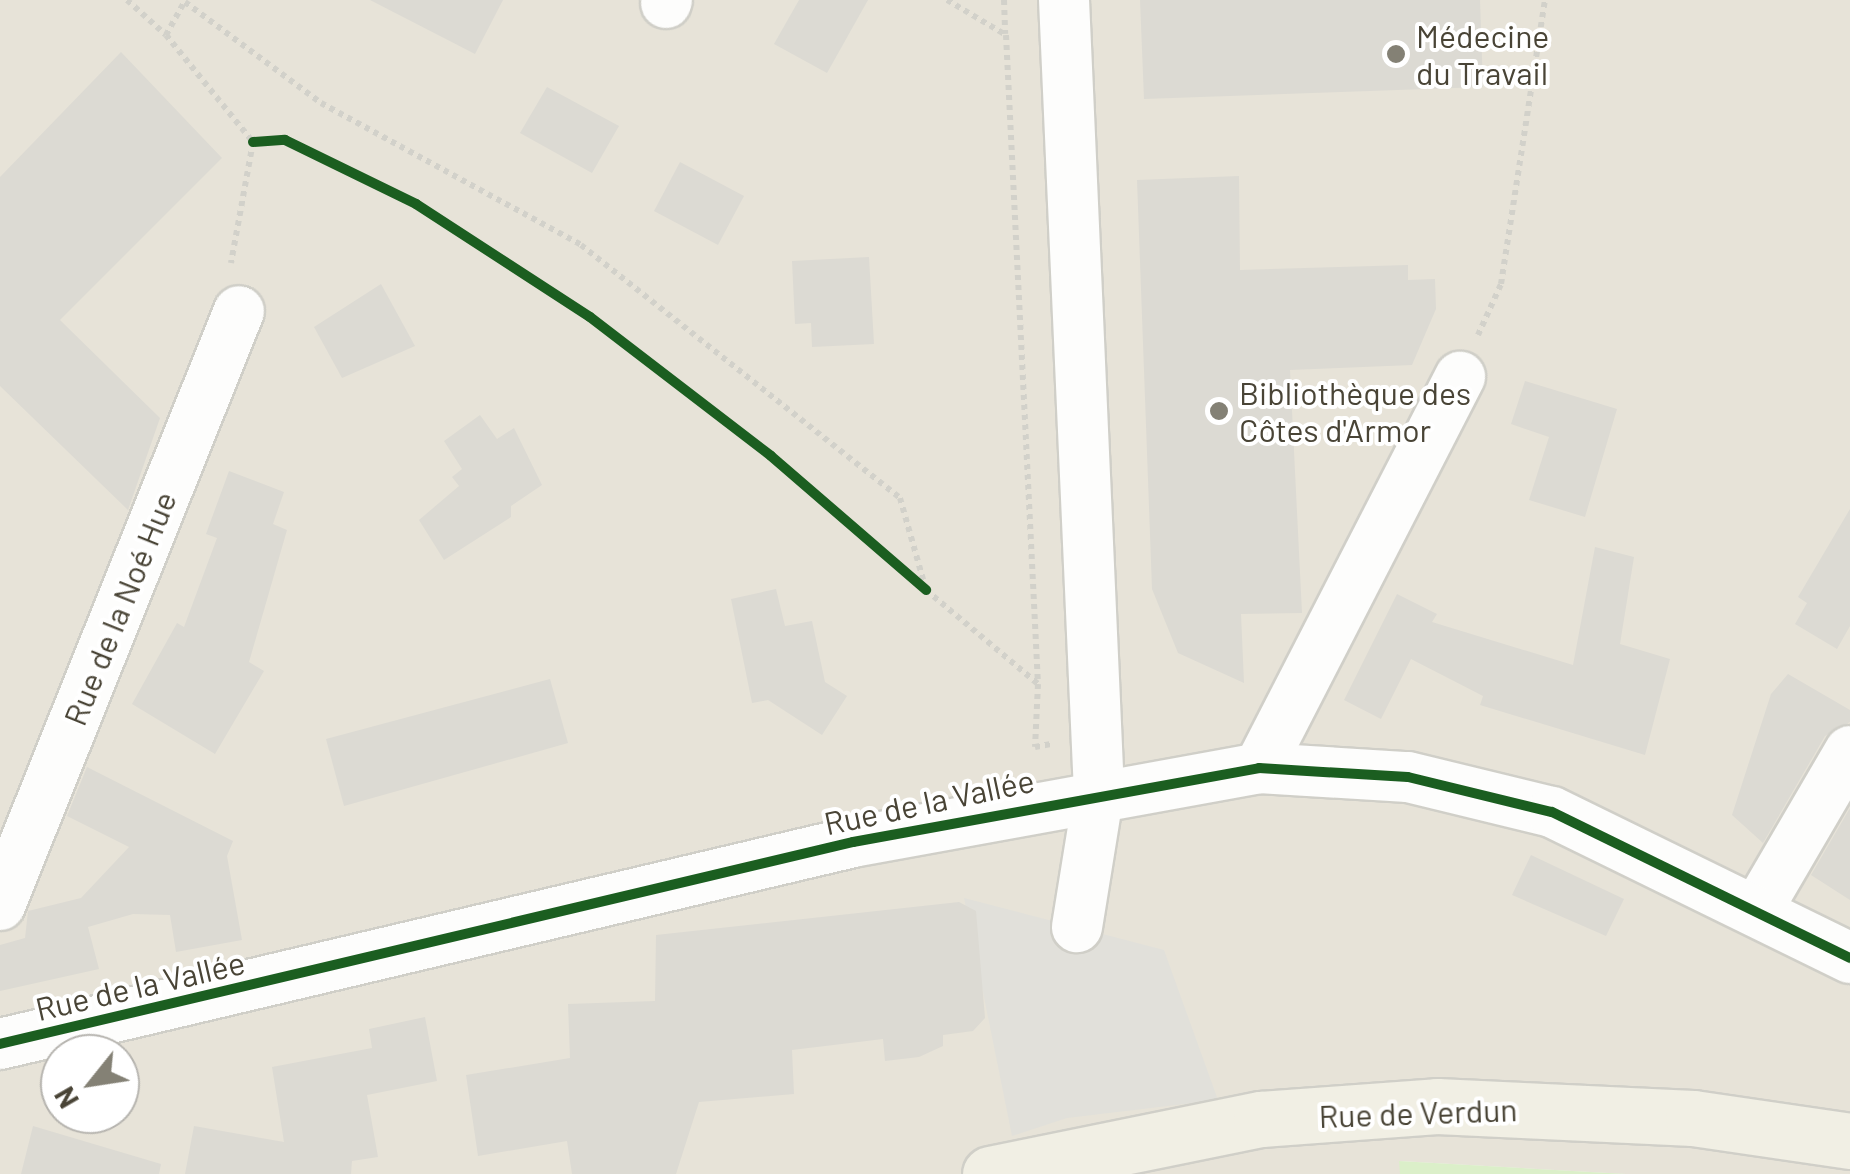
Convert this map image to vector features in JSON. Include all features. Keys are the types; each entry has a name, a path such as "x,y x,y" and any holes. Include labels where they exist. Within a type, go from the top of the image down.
{"main road":[{"name":"Rue de Verdun","path":"990,1174 1160,1135 1438,1106 1693,1118 1850,1141"}],"street":[{"path":"1064,0 1100,791 1077,928"},
{"name":"Rue de la Noé Hue","path":"0,905 239,311"},
{"path":"1259,768 1460,377"},
{"path":"1756,910 1850,752"},
{"name":"Rue de la Vallée","path":"0,1044 1100,791 1259,768 1408,777 1552,812 1850,958"}],"path":[{"path":"126,0 166,36 252,142 226,285 239,311"},
{"path":"948,0 1006,35"},
{"path":"1004,0 1038,684 1035,747 1096,734"},
{"path":"1460,377 1501,284 1545,0"},
{"path":"166,36 185,1 321,103 581,245 900,498 926,590 1038,684"}],"shaded area":[{"path":"0,0 1850,0 1850,1174 1626,1174 1400,1161 1400,1174 0,1174"},
{"path":"964,898 1164,950 1218,1100 1067,1118 1012,1136"}],"green space":[{"path":"1399,1161 1626,1174 1400,1174"}],"building":[{"path":"370,0 503,0 475,54"},
{"path":"799,0 868,0 827,73 774,44"},
{"name":"Médecine du Travail","path":"1140,0 1480,0 1483,87 1144,99"},
{"path":"121,52 222,158 60,320 160,418 128,510 0,386 0,177"},
{"path":"547,87 619,126 592,173 520,133"},
{"path":"680,162 744,196 718,245 654,211"},
{"path":"1239,176 1240,270 1408,265 1408,280 1435,279 1436,309 1412,365 1290,370 1302,613 1241,614 1244,683 1178,653 1152,589 1137,180"},
{"path":"869,257 874,344 812,347 811,323 795,324 792,261"},
{"path":"381,284 415,346 342,378 314,327"},
{"path":"1525,381 1617,409 1585,517 1529,500 1549,437 1511,424"},
{"path":"480,415 497,439 514,428 542,485 511,506 511,517 444,560 419,520 459,486 452,477 462,469 444,441"},
{"path":"229,471 284,492 273,524 287,530 249,662 264,671 215,754 132,704 177,623 184,627 217,538 206,534"},
{"path":"1850,509 1850,626 1837,649 1795,624 1807,603 1798,597"},
{"path":"1595,547 1634,557 1620,644 1670,659 1645,755 1480,705 1483,696 1411,659 1381,719 1344,700 1397,594 1437,614 1432,622 1573,665"},
{"path":"776,589 785,626 812,621 825,682 847,696 822,735 768,700 752,703 731,599"},
{"path":"1788,674 1850,710 1850,722 1825,736 1763,843 1732,815 1771,694"},
{"path":"550,679 568,743 344,806 326,739"},
{"path":"87,767 233,841 227,856 242,940 176,952 170,915 133,914 88,927 99,969 0,991 0,945 25,938 28,911 81,898 129,847 67,816"},
{"path":"1850,808 1850,900 1811,875"},
{"path":"1531,855 1624,899 1606,936 1512,895"},
{"path":"959,902 976,911 985,1018 973,1031 943,1035 943,1046 919,1057 885,1061 883,1039 792,1050 794,1094 699,1102 676,1174 572,1174 567,1141 478,1156 466,1075 570,1058 568,1004 655,1001 656,935"},
{"path":"425,1017 437,1081 367,1095 378,1157 352,1161 351,1174 185,1174 194,1126 284,1142 272,1067 372,1048 369,1029"},
{"path":"33,1126 40,1128 40,1134 60,1134 161,1164 159,1174 21,1174"}],"cycle path":[{"path":"253,142 285,140 416,204 590,317 771,456 926,590"},
{"path":"0,1044 853,842 1259,768 1408,777 1552,812 1850,958"}],"place":[{"name":"Médecine du Travail","path":"1396,54"},
{"name":"Bibliothèque des Côtes d'Armor","path":"1219,411"}]}
